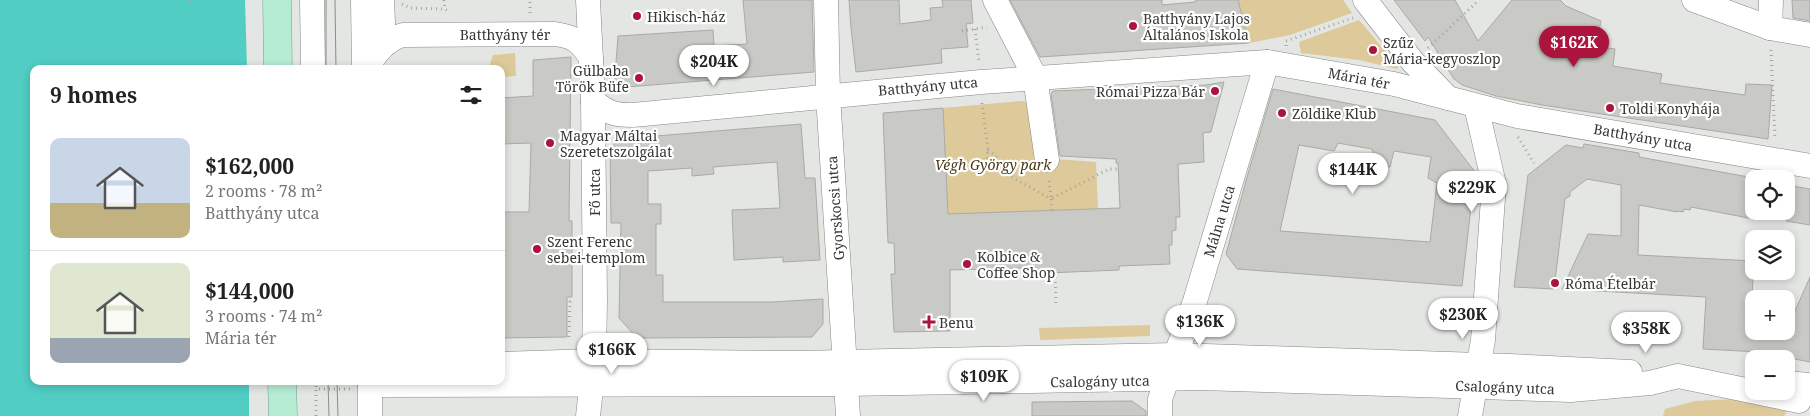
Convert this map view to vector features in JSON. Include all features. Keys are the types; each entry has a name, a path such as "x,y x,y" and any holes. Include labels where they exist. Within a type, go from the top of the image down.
{"main road":[{"path":"277,0 278,65"},
{"path":"282,385 283,416"}],"street":[{"path":"312,0 313,65"},
{"path":"364,0 365,65"},
{"path":"382,0 384,45"},
{"path":"588,0 591,58"},
{"name":"Gyorskocsi utca","path":"826,0 828,95 848,416"},
{"path":"995,0 1036,77 1047,160"},
{"path":"1694,0 1770,28 1810,35"},
{"path":"1770,28 1771,0"},
{"path":"1365,8 1449,99"},
{"name":"Batthyány tér","path":"368,65 392,38 403,35 555,34 568,36 581,43 591,58"},
{"name":"Fő utca","path":"588,416 594,361 593,101 591,58"},
{"name":"Batthyány utca","path":"593,101 606,112 625,115 828,95 1277,58"},
{"name":"Mária tér","path":"1277,58 1394,84 1476,106"},
{"name":"Málna utca","path":"1160,416 1160,399 1277,58"},
{"path":"1470,416 1483,340 1494,184 1476,106"},
{"name":"Batthyány utca","path":"1476,106 1517,116 1810,166"},
{"name":"Csalogány utca","path":"365,385 592,386 1176,355 1476,376 1572,390 1650,383 1678,376 1745,380"},
{"name":"Csalogány utca","path":"505,364 594,361 846,373 1167,380 1201,378 1476,376"},
{"name":"Csalogány utca","path":"1678,376 1800,395"},
{"path":"365,385 370,416"}],"path":[{"path":"399,0 404,6 410,8 445,9"},
{"path":"444,0 445,9 448,12"},
{"path":"1428,48 1480,0"},
{"path":"1277,58 1286,41 1365,8"},
{"path":"1770,28 1775,144"},
{"path":"975,29 988,150 986,162 990,167 1001,171 1051,199"},
{"path":"1514,130 1534,163"},
{"path":"988,150 1000,161 1001,171"},
{"path":"1051,199 1109,169 1120,169"},
{"path":"1051,199 1052,210"},
{"path":"1055,272 1056,307"},
{"path":"569,337 568,318 570,302 572,300"},
{"path":"316,385 316,416"},
{"path":"316,389 365,385"}],"green space":[{"path":"1238,0 1343,0 1352,13 1290,35 1249,43"},
{"path":"1359,20 1398,66 1397,69 1359,60 1301,53 1299,42"},
{"path":"515,53 516,76 505,77 505,65 490,65 493,55"},
{"name":"Végh György park","path":"1021,101 1033,103 1055,159 1096,162 1098,209 948,214 943,108"},
{"path":"1150,325 1150,336 1040,340 1039,328"},
{"path":"1736,399 1791,405 1784,416 1663,416 1665,409 1695,401"}],"water":[{"path":"0,0 245,0 247,65 30,65 30,385 249,385 249,416 0,416"}],"building":[{"path":"743,0 812,0 814,72 614,88 618,36 713,30 714,46 747,44"},
{"path":"849,0 899,0 900,24 931,20 930,8 943,7 942,0 971,0 973,23 966,24 968,47 941,49 942,63 856,72"},
{"name":"Batthyány Lajos Általános Iskola","path":"1010,0 1162,0 1162,5 1195,2 1196,0 1238,0 1249,43 1040,57"},
{"path":"1394,0 1455,0 1478,41 1512,0 1560,0 1566,6 1601,21 1596,46 1615,49 1613,66 1662,74 1660,83 1745,95 1746,84 1772,85 1768,139 1542,105 1496,96 1462,85 1454,79 1428,37 1425,41"},
{"path":"1792,0 1810,0 1810,21 1793,18"},
{"path":"571,57 569,221 572,221 572,297 567,297 567,337 505,338 505,212 529,212 531,143 505,144 505,98 533,96 533,60"},
{"path":"1224,82 1211,132 1203,133 1204,162 1178,164 1180,217 1176,217 1176,230 1172,231 1172,245 1169,245 1170,264 1119,266 1119,270 1023,274 1022,268 950,270 950,331 894,332 891,274 895,274 894,243 888,243 883,113 943,108 948,214 1120,208 1118,163 1116,163 1116,159 1060,156 1051,94 1053,91 1206,85"},
{"path":"1273,89 1435,120 1475,172 1462,286 1237,269 1226,254","holes":["1338,143 1372,149 1377,165 1390,167 1394,151 1431,157 1428,178 1437,183 1430,242 1280,231 1299,145 1334,151"]},
{"path":"801,124 805,178 815,178 820,260 783,262 783,257 734,260 732,210 780,208 777,162 713,167 714,174 692,176 692,168 648,171 648,204 661,204 661,224 656,224 656,275 663,275 663,302 772,302 823,299 823,324 812,337 637,338 619,318 621,223 611,223 610,148 620,139"},
{"path":"1584,144 1639,153 1639,157 1745,176 1745,217 1691,207 1690,210 1684,209 1683,212 1677,212 1639,205 1638,255 1745,261 1745,280 1753,280 1752,290 1745,290 1745,340 1795,340 1795,311 1810,277 1810,362 1795,359 1795,350 1745,351 1703,349 1706,297 1562,289 1588,234 1621,236 1621,185 1587,179 1570,192 1570,196 1565,199 1554,289 1514,287 1528,175 1566,145 1583,148"},
{"path":"1795,186 1810,189 1810,225 1786,221 1795,220"},
{"path":"1132,401 1146,411 1146,416 1032,416 1032,402"}],"tram line":[{"path":"326,0 326,65"},
{"path":"335,0 336,65"},
{"path":"328,385 329,416"},
{"path":"337,385 338,416"}],"place":[{"name":"Hikisch-ház","path":"637,16"},
{"name":"Batthyány Lajos Általános Iskola","path":"1133,26"},
{"name":"Szűz Mária-kegyoszlop","path":"1373,50"},
{"name":"Gülbaba Török Büfe","path":"639,78"},
{"name":"Római Pizza Bár","path":"1215,91"},
{"name":"Toldi Konyhája","path":"1610,108"},
{"name":"Zöldike Klub","path":"1282,113"},
{"name":"Magyar Máltai Szeretetszolgálat","path":"550,143"},
{"name":"Szent Ferenc sebei-templom","path":"537,249"},
{"name":"Kolbice & Coffee Shop","path":"967,264"},
{"name":"Róma Ételbár","path":"1555,283"},
{"name":"Benu","path":"929,322"}]}
